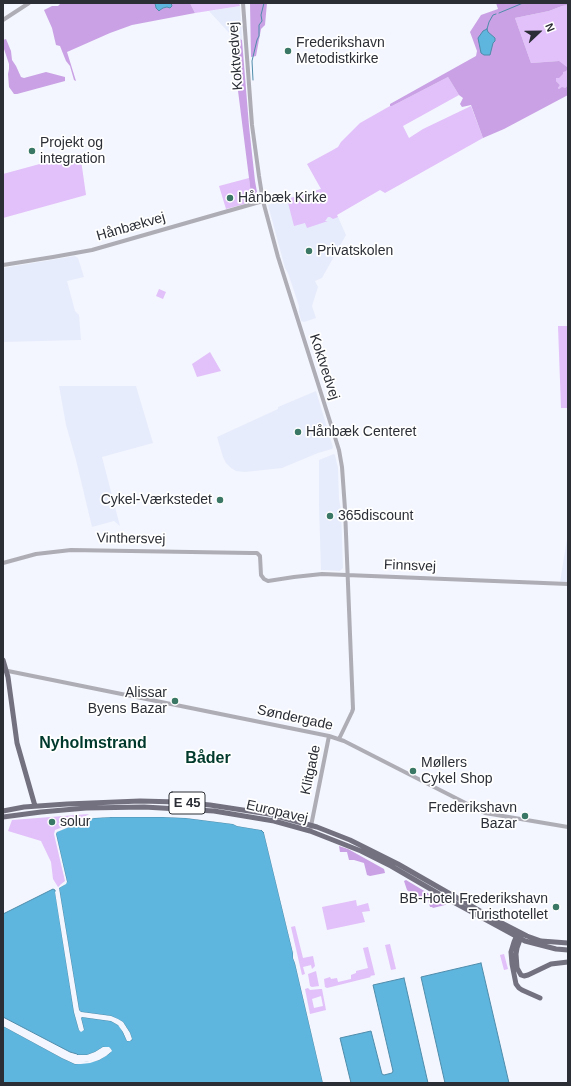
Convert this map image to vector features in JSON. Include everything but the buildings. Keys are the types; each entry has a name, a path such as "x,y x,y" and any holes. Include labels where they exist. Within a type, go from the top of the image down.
{"main road":[{"path":"3,660 17,742 30,792 31,809"},
{"name":"Europavej","path":"3,811 115,801 140,801 210,805 269,814 350,840 398,864 519,936"},
{"name":"Europavej","path":"3,817 11,816 31,809 144,807 180,808 214,811 310,828"},
{"path":"519,936 541,941 568,943"},
{"path":"519,936 541,946 566,949"},
{"path":"519,936 516,954 517,968 521,975 528,975 551,964 568,962"},
{"path":"519,936 511,952 517,986 527,993 540,998"}],"street":[{"path":"3,20 28,3"},
{"name":"Koktvedvej","path":"243,3 252,125 263,201 278,257 341,458 345,509 353,709 339,739"},
{"name":"Hånbækvej","path":"3,265 88,251 263,201"},
{"name":"Vinthersvej","path":"3,563 36,554 71,550 251,553 259,555 261,560 261,575 264,579"},
{"name":"Finnsvej","path":"264,579 268,581 312,575 347,575 568,584"},
{"name":"Søndergade","path":"5,670 329,736 339,739 485,813 568,827"},
{"name":"Klitgade","path":"310,828 329,736"}],"shaded area":[{"path":"61,3 155,3 156,8 159,11 162,8 172,6 171,3 190,3 195,13 132,25 67,52 76,81 74,80 70,66 66,61 60,46 56,45 52,28 44,10 52,6 58,6"},
{"path":"190,3 239,3 240,6 195,13"},
{"path":"250,3 267,3 265,25 261,29 256,56 251,57"},
{"path":"496,3 568,3 568,5 549,11 515,18 531,63 559,61 568,68 559,78 556,78 556,81 560,85 558,88 559,89 562,87 565,88 568,85 568,95 504,129 483,138 471,105 462,107 460,104 463,98 459,95 448,77 390,106 390,104 476,56 477,51 470,32 481,15 498,9"},
{"path":"568,5 568,85 565,88 559,89 558,88 560,85 556,81 556,78 559,61 531,63 515,18 549,11"},
{"path":"240,6 242,40 231,35 209,11"},
{"path":"231,35 242,40 249,126 258,198 252,202"},
{"path":"6,39 11,51 12,60 21,77 24,78 46,72 65,77 65,81 14,94 9,87 9,64 3,46 3,40"},
{"path":"448,77 459,95 403,126 409,138 423,129 471,106 483,138 385,193 380,190 337,215 338,217 333,219 328,217 325,221 328,221 307,228 305,223 294,226 287,199 321,189 307,164 338,147 360,123"},
{"path":"80,153 86,195 3,218 3,174"},
{"path":"249,178 252,202 226,209 219,186"},
{"name":"Privatskolen","path":"321,189 338,217 346,235 322,278 315,281 318,287 312,306 316,318 304,322 301,321 299,306 285,268 268,205"},
{"path":"75,256 78,258 84,277 67,281 75,311 79,315 81,340 3,342 3,268"},
{"path":"159,289 166,292 163,299 156,296"},
{"path":"558,326 568,326 568,408 561,408"},
{"path":"210,352 221,371 197,377 192,364"},
{"path":"59,386 136,386 153,443 102,457 120,526 114,521 92,527 66,425"},
{"path":"316,391 333,447 332,449 318,453 282,468 245,472 236,471 226,463 217,437 278,409 278,407"},
{"path":"334,454 338,468 339,499 341,510 343,568 340,571 321,570 319,460"},
{"path":"567,539 568,582 560,582"},
{"path":"89,814 56,834 67,882 58,887 53,879 51,862 41,841 8,831 12,820"},
{"path":"339,846 348,849 384,869 385,873 370,876 367,875 364,863 349,860 347,852 340,852"},
{"path":"406,880 446,904 433,908 430,907 428,900 425,900 424,897 421,898 407,890 404,881"},
{"path":"356,900 357,906 368,903 370,911 362,912 365,922 327,930 322,907"},
{"path":"295,926 303,958 313,956 315,966 312,969 311,965 303,967 305,974 302,975 291,927"},
{"path":"390,944 396,969 391,970 385,945"},
{"path":"368,947 375,975 327,988 325,987 324,979 330,977 331,979 337,978 338,982 351,979 351,975 356,973 356,971 368,968 363,948"},
{"path":"504,954 508,969 504,970 500,955"},
{"path":"316,971 319,986 312,987 310,986 308,974"},
{"path":"305,989 322,989 326,1010 310,1014","holes":["321,996 323,1006 314,1008 312,999"]}],"water":[{"path":"155,3 171,3 172,6 170,8 163,8 159,11 156,8"},
{"path":"487,29 488,32 495,38 495,41 493,43 490,55 484,55 481,53 478,38 483,31"},
{"path":"94,818 186,818 233,824 261,830 264,833 323,1083 3,1083 3,1026 75,1064 99,1060 110,1053 111,1049 103,1047 87,1055 78,1055 3,1017 3,914 53,889 55,890 74,1012 79,1030 84,1030 82,1017 111,1021 121,1028 127,1041 132,1040 130,1033 123,1022 111,1016 81,1012 79,1010 59,888 67,882 56,834 57,831"},
{"path":"481,963 509,1083 445,1083 421,977"},
{"path":"404,978 428,1083 351,1083 340,1038 371,1031 382,1074 392,1073 393,1071 373,985"}],"pier":[{"path":"110,815 187,816 233,822 262,828 261,830 233,824 186,818 111,817 94,818 57,832 56,834 67,882 59,888 79,1010 81,1012 111,1016 123,1022 130,1033 132,1039 130,1041 127,1041 118,1025 111,1021 82,1017 84,1030 81,1032 79,1030 74,1012 55,892 65,881 54,834 55,830 81,820","holes":["57,890 78,1011 81,1014 111,1018 117,1020 126,1030 130,1039 123,1027 112,1019 82,1015 79,1018 81,1029 76,1011"]},
{"path":"264,833 266,833 325,1083 323,1083"},
{"path":"3,1024 76,1062 89,1061 98,1058 110,1050 104,1049 87,1057 78,1057 78,1055 87,1055 103,1047 109,1047 112,1051 99,1060 90,1063 75,1064 3,1026"}],"waterway":[{"path":"253,80 252,61 259,36 259,25 262,21 261,15 264,3"},
{"path":"499,13 523,3"},
{"path":"487,29 493,15 496,14"}],"place":[{"name":"Frederikshavn Metodistkirke","path":"288,51"},
{"name":"Projekt og integration","path":"32,151"},
{"name":"Hånbæk Kirke","path":"230,198"},
{"name":"Privatskolen","path":"309,251"},
{"name":"Hånbæk Centeret","path":"298,432"},
{"name":"Cykel-Værkstedet","path":"220,500"},
{"name":"365discount","path":"330,516"},
{"name":"Alissar Byens Bazar","path":"175,701"},
{"name":"Møllers Cykel Shop","path":"413,771"},
{"name":"Frederikshavn Bazar","path":"525,816"},
{"name":"solur","path":"52,822"},
{"name":"BB-Hotel Frederikshavn Turisthotellet","path":"556,907"}],"district":[{"name":"Nyholmstrand","path":"93,744"},
{"name":"Båder","path":"208,759"}]}
